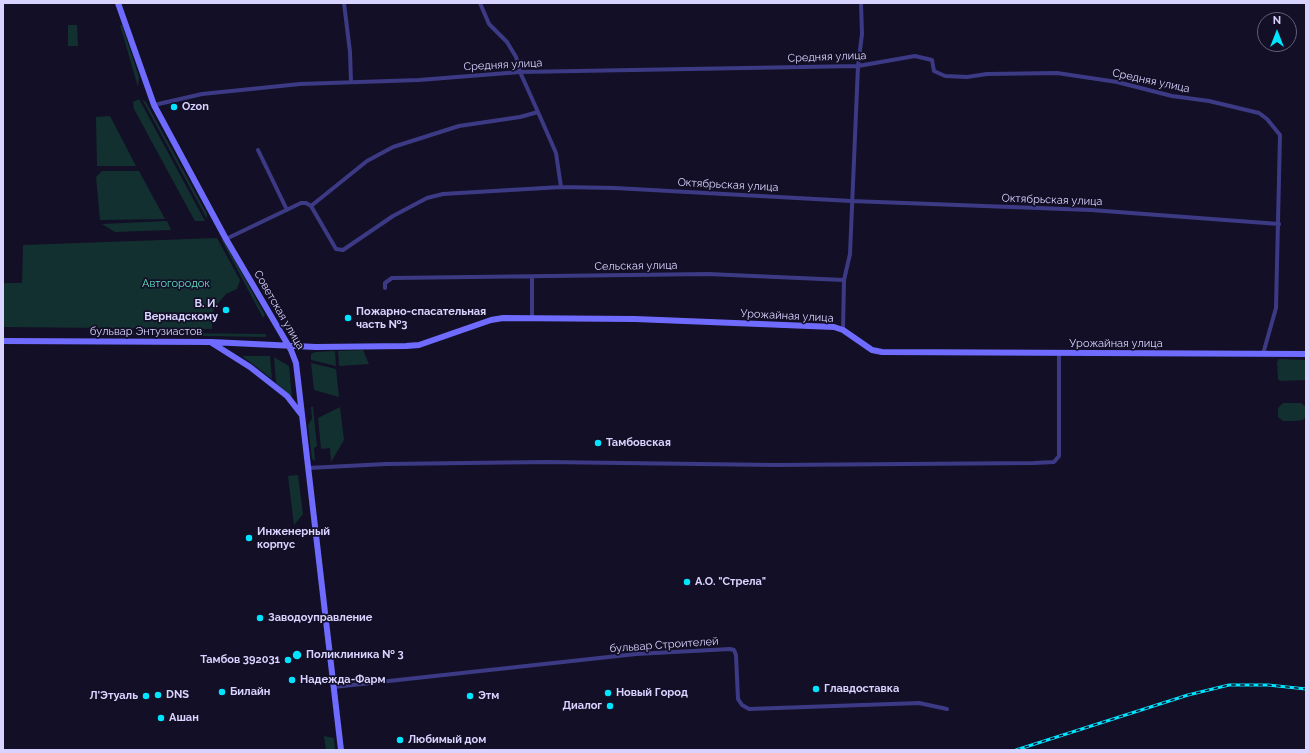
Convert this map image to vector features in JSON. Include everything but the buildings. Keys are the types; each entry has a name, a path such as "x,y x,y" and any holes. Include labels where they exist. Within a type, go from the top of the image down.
{"main road":[{"name":"Советская улица","path":"118,3 154,105 226,239 289,345 296,363 341,750"},
{"name":"Урожайная улица","path":"289,345 406,346 426,343 491,320 532,318 635,319 834,327 843,330 868,347 882,352 1306,354"},
{"name":"бульвар Энтузиастов","path":"3,341 211,342 289,345"},
{"path":"211,342 234,355 250,367 286,396 302,415"}],"street":[{"path":"344,3 350,52 351,82"},
{"path":"480,3 489,24 507,42 513,52 520,72 556,153 561,187"},
{"path":"843,330 844,280 850,254 851,201 858,66 862,34 862,3"},
{"name":"Средняя улица","path":"154,105 202,94 300,84 419,80 520,72 858,66 915,56 932,60 934,71 945,76 967,77 987,74 1057,73 1116,82 1172,96 1209,101 1259,113 1267,119 1280,135 1276,308 1263,354"},
{"path":"226,239 301,203 311,206 367,161 393,147 459,126 520,117 538,112"},
{"path":"258,150 287,210"},
{"name":"Октябрьская улица","path":"311,206 336,249 343,250 393,216 427,198 443,194 561,187 699,192 851,201 1091,210 1279,224"},
{"name":"Сельская улица","path":"384,288 385,283 392,278 708,274 844,280"},
{"path":"532,277 532,318"},
{"path":"308,468 386,464 546,462 776,465 1054,462 1059,456 1059,354"},
{"name":"бульвар Строителей","path":"334,688 636,654 730,649 734,650 736,655 738,699 742,705 749,709 919,703 947,709"}],"green space":[{"path":"68,25 77,25 78,46 68,46"},
{"path":"120,25 122,25 139,77 138,87"},
{"path":"139,99 205,221 195,221 134,109 133,102"},
{"path":"142,99 146,102 207,214 207,219"},
{"path":"110,116 136,166 97,166 96,117"},
{"path":"102,171 139,171 165,219 100,220 96,177"},
{"path":"167,221 171,230 115,232 102,224"},
{"name":"Автогородок","path":"217,238 240,280 237,289 226,294 214,308 212,315 212,329 3,327 3,283 22,283 23,245"},
{"path":"221,239 224,241 265,315 263,318"},
{"path":"89,332 266,334 266,337 92,334"},
{"path":"363,350 369,364 339,366 338,351"},
{"path":"335,351 336,366 311,360 311,354 315,352"},
{"path":"242,356 270,356 272,379"},
{"path":"274,357 289,366 292,397 276,383"},
{"path":"1279,359 1306,360 1306,380 1280,381 1278,379 1277,362"},
{"path":"311,363 336,369 339,397 314,390"},
{"path":"1283,403 1301,403 1306,407 1305,417 1303,420 1283,421 1278,417 1278,408"},
{"path":"311,407 313,407 317,446 314,448 315,461 312,459 308,425 312,419"},
{"path":"340,407 344,440 331,462 330,448 321,449 318,418"},
{"path":"298,475 303,514 294,525 288,476"},
{"path":"324,736 334,738 335,750 326,750"}],"railway":[{"path":"1016,750 1188,695 1229,685 1268,685 1306,689"}],"place":[{"name":"Ozon","path":"174,107"},
{"name":"В. И. Вернадскому","path":"226,310"},
{"name":"Пожарно-спасательная часть №3","path":"348,318"},
{"name":"Тамбовская","path":"598,443"},
{"name":"Инженерный корпус","path":"249,538"},
{"name":"А.О. \"Стрела\"","path":"687,582"},
{"name":"Заводоуправление","path":"260,618"},
{"name":"Поликлиника № 3","path":"297,655"},
{"name":"Тамбов 392031","path":"288,660"},
{"name":"Надежда-Фарм","path":"292,680"},
{"name":"Главдоставка","path":"816,689"},
{"name":"Билайн","path":"222,692"},
{"name":"Новый Город","path":"608,693"},
{"name":"DNS","path":"158,695"},
{"name":"Л'Этуаль","path":"146,696"},
{"name":"Этм","path":"470,696"},
{"name":"Диалог","path":"610,706"},
{"name":"Ашан","path":"161,718"},
{"name":"Любимый дом","path":"400,740"}]}
